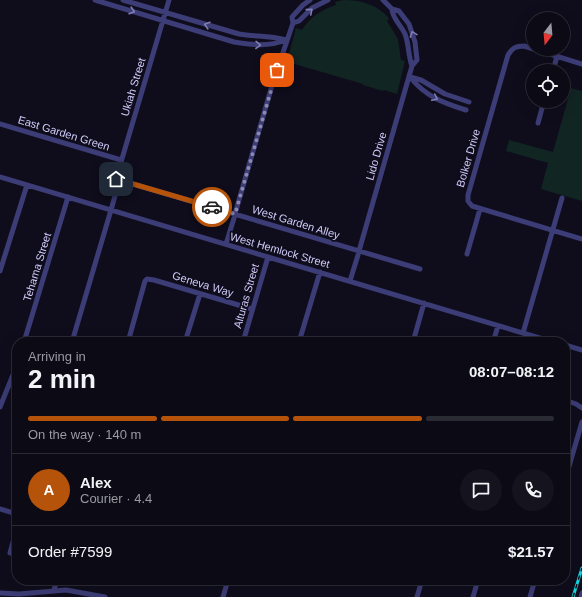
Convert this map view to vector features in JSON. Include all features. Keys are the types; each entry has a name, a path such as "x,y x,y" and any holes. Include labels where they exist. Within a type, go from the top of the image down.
{"street":[{"path":"95,0 240,43 270,45 286,40"},
{"path":"123,0 239,34 274,36 286,40"},
{"name":"Ukiah Street","path":"73,337 115,196 116,181 121,160 169,0"},
{"path":"226,244 286,40 293,22 292,17 310,0"},
{"path":"293,22 299,21 312,8 328,0"},
{"name":"Lido Drive","path":"350,281 412,66 417,60 418,55 412,31 406,19 399,11 392,8 385,1"},
{"name":"Lido Drive","path":"392,8 392,15 399,23 405,34 409,58 412,66"},
{"name":"Bolker Drive","path":"480,209 471,205 468,201 468,195 508,56 514,48 520,46 526,48"},
{"path":"555,64 557,56"},
{"name":"Bolker Drive","path":"557,56 582,64"},
{"path":"410,77 421,80 445,94 469,102"},
{"path":"410,77 418,87 430,95 466,110"},
{"path":"538,122 542,108"},
{"name":"East Garden Green","path":"0,124 121,160"},
{"name":"West Hemlock Street","path":"0,177 535,337"},
{"name":"West Garden Alley","path":"116,181 358,253 420,269"},
{"path":"0,271 27,185"},
{"name":"Tehama Street","path":"26,337 68,197"},
{"path":"523,333 562,198"},
{"path":"467,254 480,209 582,240"},
{"name":"Alturas Street","path":"244,337 268,257"},
{"path":"300,337 320,272"},
{"name":"Geneva Way","path":"129,337 145,281 147,279 252,309"},
{"path":"187,337 200,294"},
{"path":"414,337 424,303"},
{"path":"495,337 498,326"},
{"path":"570,346 582,350"},
{"path":"0,407 12,377"},
{"path":"570,402 582,408"},
{"path":"570,463 582,422"},
{"path":"0,509 12,513"},
{"path":"10,553 12,546"},
{"path":"54,590 56,585"},
{"path":"223,597 227,585"},
{"path":"417,597 421,585"},
{"path":"473,597 477,585"},
{"path":"530,597 534,585"},
{"path":"0,593 19,594 54,590 78,592 105,597"},
{"path":"581,597 582,593"}],"green space":[{"path":"344,0 369,4 384,13 389,18 387,21 398,39 401,60 405,61 397,94 287,61 296,28 302,30 316,14 336,5 335,2"},
{"path":"571,88 582,91 582,201 541,189 548,163 506,151 509,140 553,152 565,108 570,108"}],"railway":[{"path":"573,597 582,568"}],"way so far":[{"path":"212,207 235,214 277,70"}],"route":[{"path":"116,179 212,207"}]}
